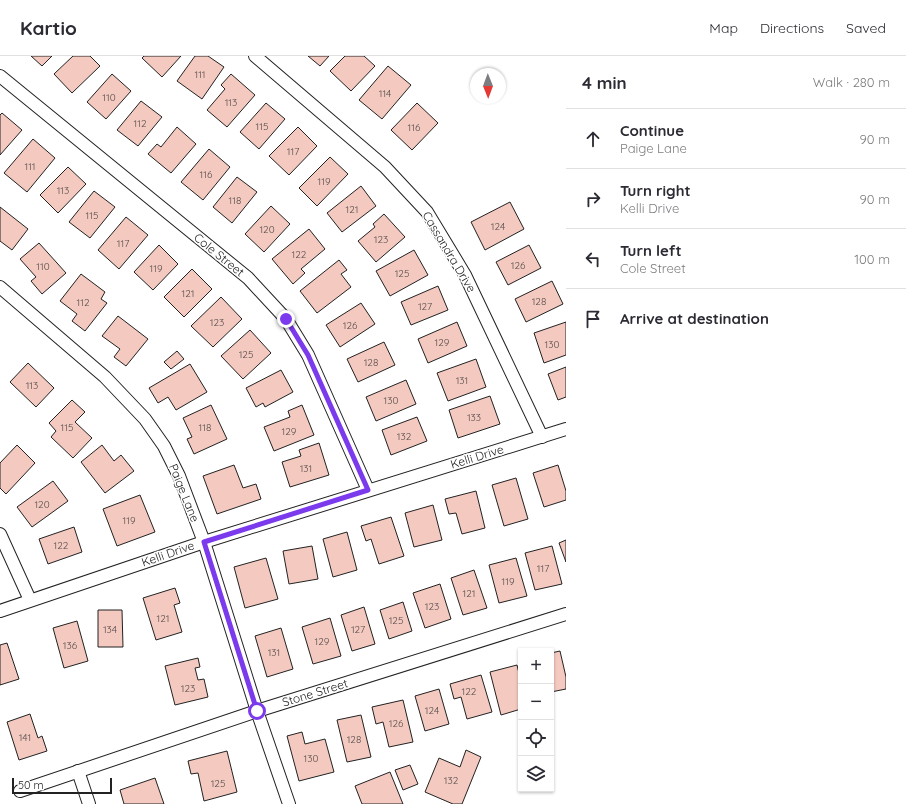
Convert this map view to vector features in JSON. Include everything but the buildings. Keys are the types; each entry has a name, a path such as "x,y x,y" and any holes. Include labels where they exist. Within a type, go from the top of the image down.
{"street":[{"name":"Cassandra Drive","path":"254,56 385,167 427,212 465,275 542,437"},
{"name":"Cole Street","path":"0,76 248,278 286,319 308,355 368,490"},
{"name":"Paige Lane","path":"0,287 105,376 145,419 164,446 179,476 204,542 257,711 289,804"},
{"name":"Kelli Drive","path":"0,611 204,542 566,429"},
{"path":"0,534 30,600"},
{"name":"Stone Street","path":"20,791 257,711 566,614"},
{"path":"78,771 89,804"}],"route":[{"path":"257,711 204,542 368,490 308,355 286,319"}]}
